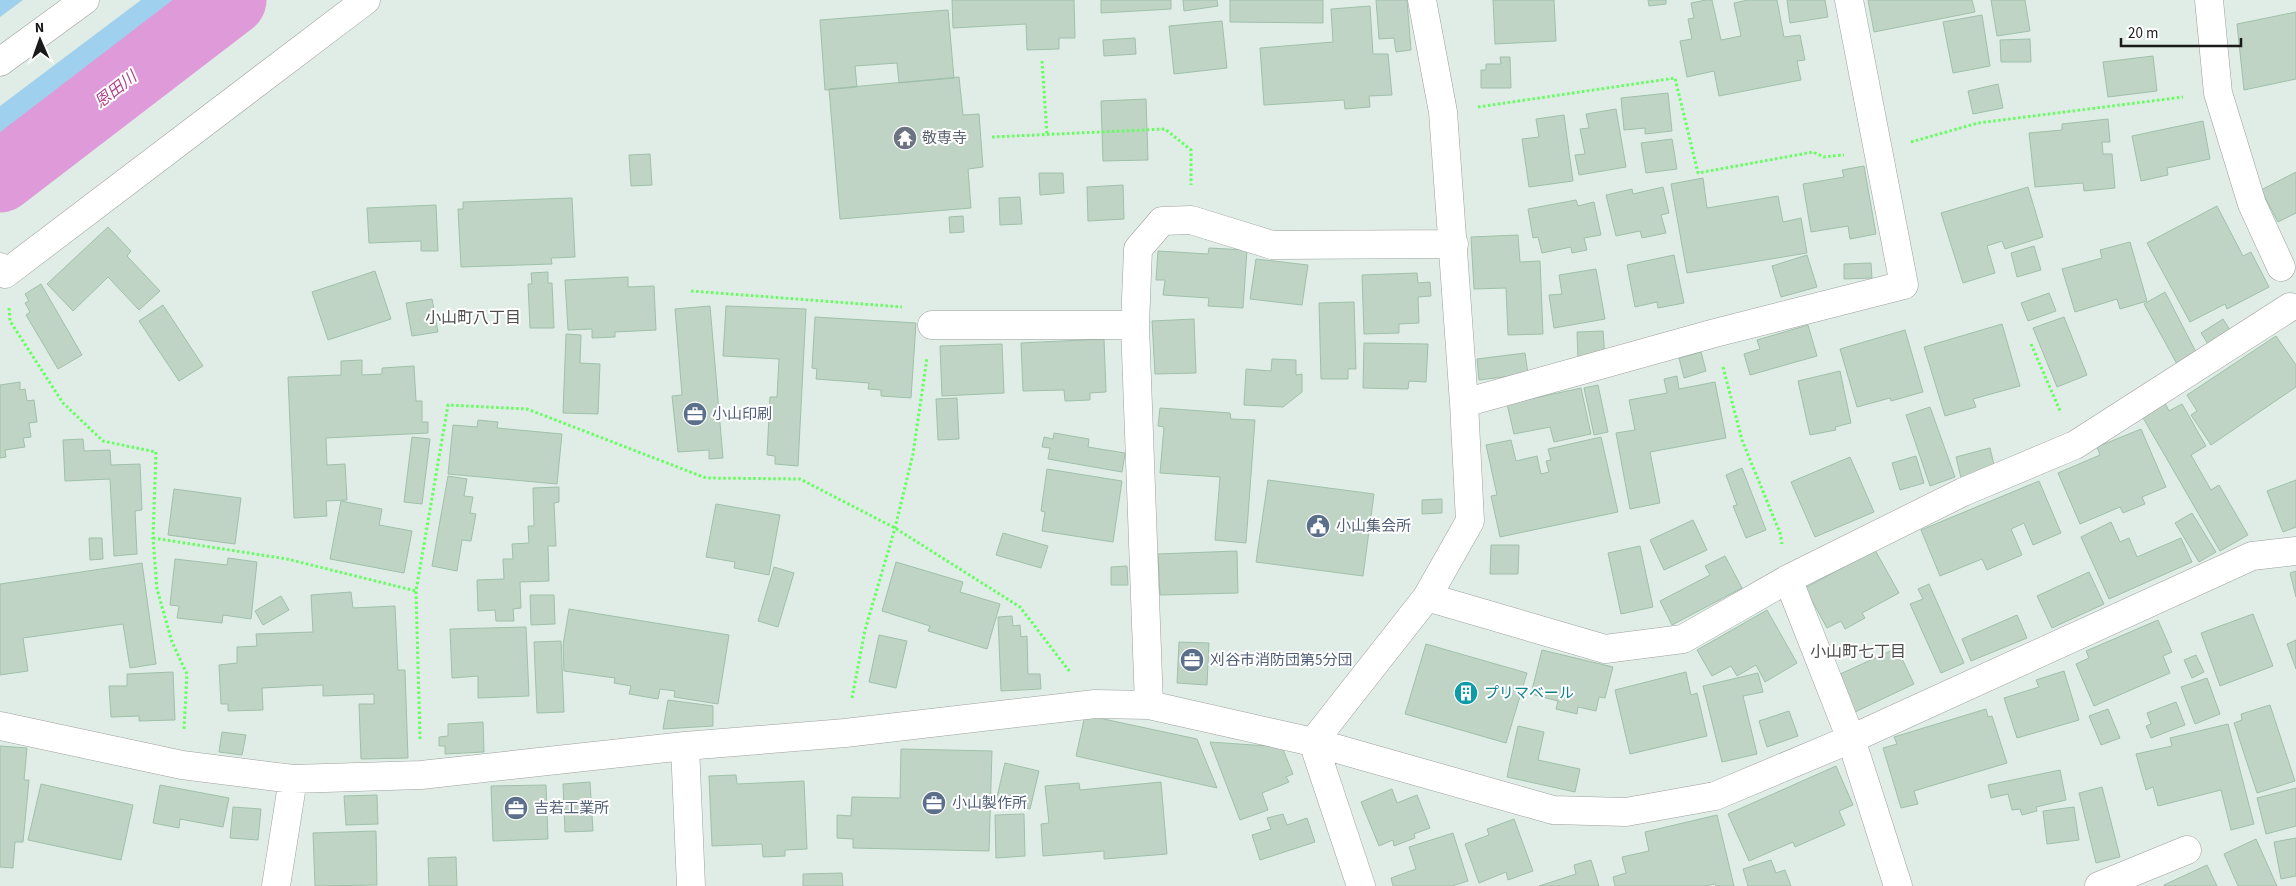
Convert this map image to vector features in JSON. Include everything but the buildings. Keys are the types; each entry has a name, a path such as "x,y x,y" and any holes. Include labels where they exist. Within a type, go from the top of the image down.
{"street":[{"path":"0,62 85,0"},
{"path":"3,271 366,0"},
{"path":"1313,742 1426,597 1470,521 1454,244 1443,112 1422,0"},
{"path":"1464,403 1714,333 1904,285 1849,0"},
{"path":"1426,597 1605,650 1683,639 1788,579 1963,492 2075,445 2293,311 2288,263 2252,204 2218,93 2209,0"},
{"path":"1150,705 1134,325 1138,250 1162,222 1191,220 1272,245 1454,244"},
{"path":"932,325 1134,325"},
{"path":"0,726 182,765 293,779 421,775 685,746 845,733 1095,704 1150,705 1313,742 1554,810 1626,812 1716,796 1852,739 2252,556 2296,551"},
{"path":"1788,579 1852,739 1898,886"},
{"path":"1313,742 1361,886"},
{"path":"685,746 691,886"},
{"path":"276,886 293,779"},
{"path":"2099,886 2188,850"}],"path":[{"path":"1042,61 1047,135"},
{"path":"1443,112 1675,78 1698,173 1813,152 1824,157 1878,152 1978,123 2218,93"},
{"path":"992,137 1165,128 1191,150 1191,220"},
{"path":"3,271 10,321 63,403 104,441 156,452 153,538 157,589 172,642 187,674 182,765"},
{"path":"691,291 918,308 932,325 913,454 895,528 865,630 845,733"},
{"path":"1714,333 1742,440 1780,533 1788,579"},
{"path":"2031,344 2075,445"},
{"path":"421,775 416,591 448,406 527,409 706,478 800,479 895,528 1020,607 1095,704"},
{"path":"153,538 287,559 416,591"}],"shaded area":[{"path":"0,0 23,0 0,17"},
{"path":"141,0 180,0 0,138 0,106"}],"waterway":[{"name":"恩田川","path":"0,177 231,0"}],"place":[{"name":"敬専寺","path":"905,138"},
{"name":"小山印刷","path":"695,414"},
{"name":"小山集会所","path":"1318,526"},
{"name":"刈谷市消防団第5分団","path":"1192,660"},
{"name":"プリマベール","path":"1466,693"},
{"name":"小山製作所","path":"934,803"},
{"name":"吉若工業所","path":"516,808"}],"district":[{"name":"小山町八丁目","path":"473,317"},
{"name":"小山町七丁目","path":"1858,651"}]}
